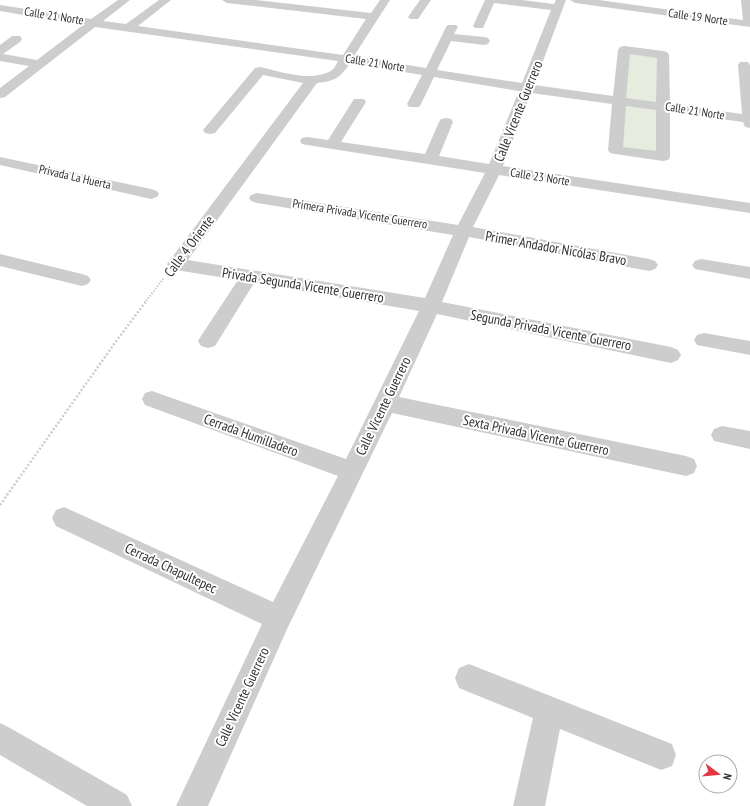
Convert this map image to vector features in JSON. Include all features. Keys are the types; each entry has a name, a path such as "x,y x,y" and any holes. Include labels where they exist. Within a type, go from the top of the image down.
{"street":[{"path":"0,94 125,0"},
{"path":"128,28 166,0"},
{"path":"227,0 375,17"},
{"path":"210,130 260,71 312,80 327,79 337,73 348,59 385,0"},
{"path":"414,17 426,0"},
{"path":"479,26 490,0"},
{"name":"Calle 19 Norte","path":"495,0 565,3 750,24"},
{"path":"746,0 750,24"},
{"name":"Calle Vicente Guerrero","path":"192,806 279,618 386,403 431,306 463,231 494,170 527,88 565,3"},
{"name":"Calle 21 Norte","path":"0,8 93,23 348,59 527,88 664,106 750,121"},
{"path":"414,104 450,32 484,41"},
{"path":"0,36 16,39 0,51"},
{"path":"624,50 663,55 663,157 615,150 619,100 624,50"},
{"path":"0,56 40,64"},
{"path":"744,65 750,121"},
{"name":"Calle 4 Oriente","path":"176,264 312,80"},
{"path":"332,145 360,102"},
{"path":"430,160 446,122"},
{"name":"Calle 23 Norte","path":"307,141 750,208"},
{"name":"Privada La Huerta","path":"0,161 151,194"},
{"name":"Primera Privada Vicente Guerrero","path":"257,198 463,231"},
{"name":"Primer Andador Nicólas Bravo","path":"463,231 650,265"},
{"path":"0,260 82,280"},
{"name":"Privada Segunda Vicente Guerrero","path":"176,264 431,306"},
{"path":"701,265 750,273"},
{"path":"208,341 250,277"},
{"name":"Segunda Privada Vicente Guerrero","path":"431,306 671,355"},
{"path":"704,340 750,348"},
{"name":"Cerrada Humilladero","path":"152,399 351,471"},
{"name":"Sexta Privada Vicente Guerrero","path":"386,403 686,466"},
{"path":"722,435 750,440"},
{"name":"Cerrada Chapultepec","path":"64,518 279,618"},
{"path":"469,678 661,755"},
{"path":"529,806 549,710"},
{"path":"0,738 116,806"}],"path":[{"name":"Calle 4 Oriente","path":"0,505 117,340 176,264"}],"green space":[{"path":"627,52 662,56 660,155 617,149"}]}
